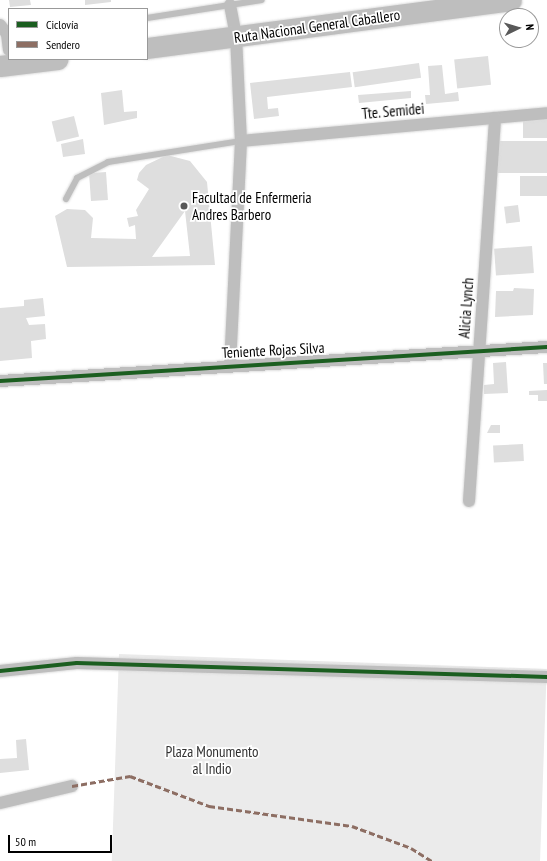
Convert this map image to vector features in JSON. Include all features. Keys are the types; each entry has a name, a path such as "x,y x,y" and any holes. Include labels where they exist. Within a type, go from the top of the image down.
{"highway":[{"name":"Ruta Nacional General Caballero","path":"148,48 511,0"}],"street":[{"path":"230,5 236,36 241,141 230,364"},
{"path":"4,32 7,60"},
{"name":"Tte. Semidei","path":"241,141 547,113"},
{"name":"Alicia Lynch","path":"468,501 495,118"},
{"name":"Teniente Rojas Silva","path":"0,381 230,364 547,347"},
{"path":"0,671 77,663 547,677"},
{"path":"0,802 72,786"}],"lane":[{"path":"148,18 262,0"},
{"path":"66,199 77,178 108,162 241,141"}],"green space":[{"name":"Plaza Monumento al Indio","path":"119,654 547,669 540,861 112,861"}],"building":[{"path":"9,0 30,0 31,5 10,7"},
{"path":"85,0 111,0 111,2 85,5"},
{"path":"488,56 491,85 457,88 454,60"},
{"path":"419,63 421,78 355,87 353,72"},
{"path":"442,65 445,94 458,92 459,101 426,104 425,95 430,95 428,66"},
{"path":"350,72 352,87 267,97 268,109 278,108 279,116 254,119 250,83"},
{"path":"122,90 124,112 137,111 137,118 104,125 101,93"},
{"path":"411,91 411,98 359,103 358,95"},
{"path":"74,116 79,136 57,142 52,122"},
{"path":"523,119 547,119 547,138 523,138"},
{"path":"83,139 85,154 63,157 61,144"},
{"path":"498,141 547,141 547,173 498,173"},
{"path":"167,155 190,161 207,182 215,265 67,267 55,216 67,209 85,210 93,218 91,238 136,239 135,225 129,227 127,218 138,216 136,210 149,189 137,180 139,173 146,165","holes":["185,211 190,256 152,257"]},
{"path":"106,172 108,200 91,201 89,173"},
{"path":"520,176 547,176 547,196 520,196"},
{"path":"518,205 520,222 506,224 504,207"},
{"path":"532,246 534,273 496,276 494,249"},
{"path":"514,288 534,289 533,315 495,317 496,291 513,291"},
{"path":"43,298 45,316 26,318 29,325 45,324 46,339 31,341 32,358 0,361 0,308 24,306 24,300"},
{"path":"506,362 508,393 484,394 484,385 494,384 493,363"},
{"path":"543,363 547,363 547,384 544,384"},
{"path":"547,390 547,401 538,401 538,395 529,395 529,391"},
{"path":"491,425 500,425 500,433 487,433"},
{"path":"523,444 524,461 494,463 493,446"},
{"path":"26,739 29,770 0,773 0,759 17,758 16,740"}],"marked path":[{"path":"72,786 130,776 209,806 352,826 411,848 432,861"}],"cycle path":[{"path":"0,381 547,347"},
{"path":"0,671 77,663 547,677"}],"place":[{"name":"Facultad de Enfermeria Andres Barbero","path":"184,206"}]}
